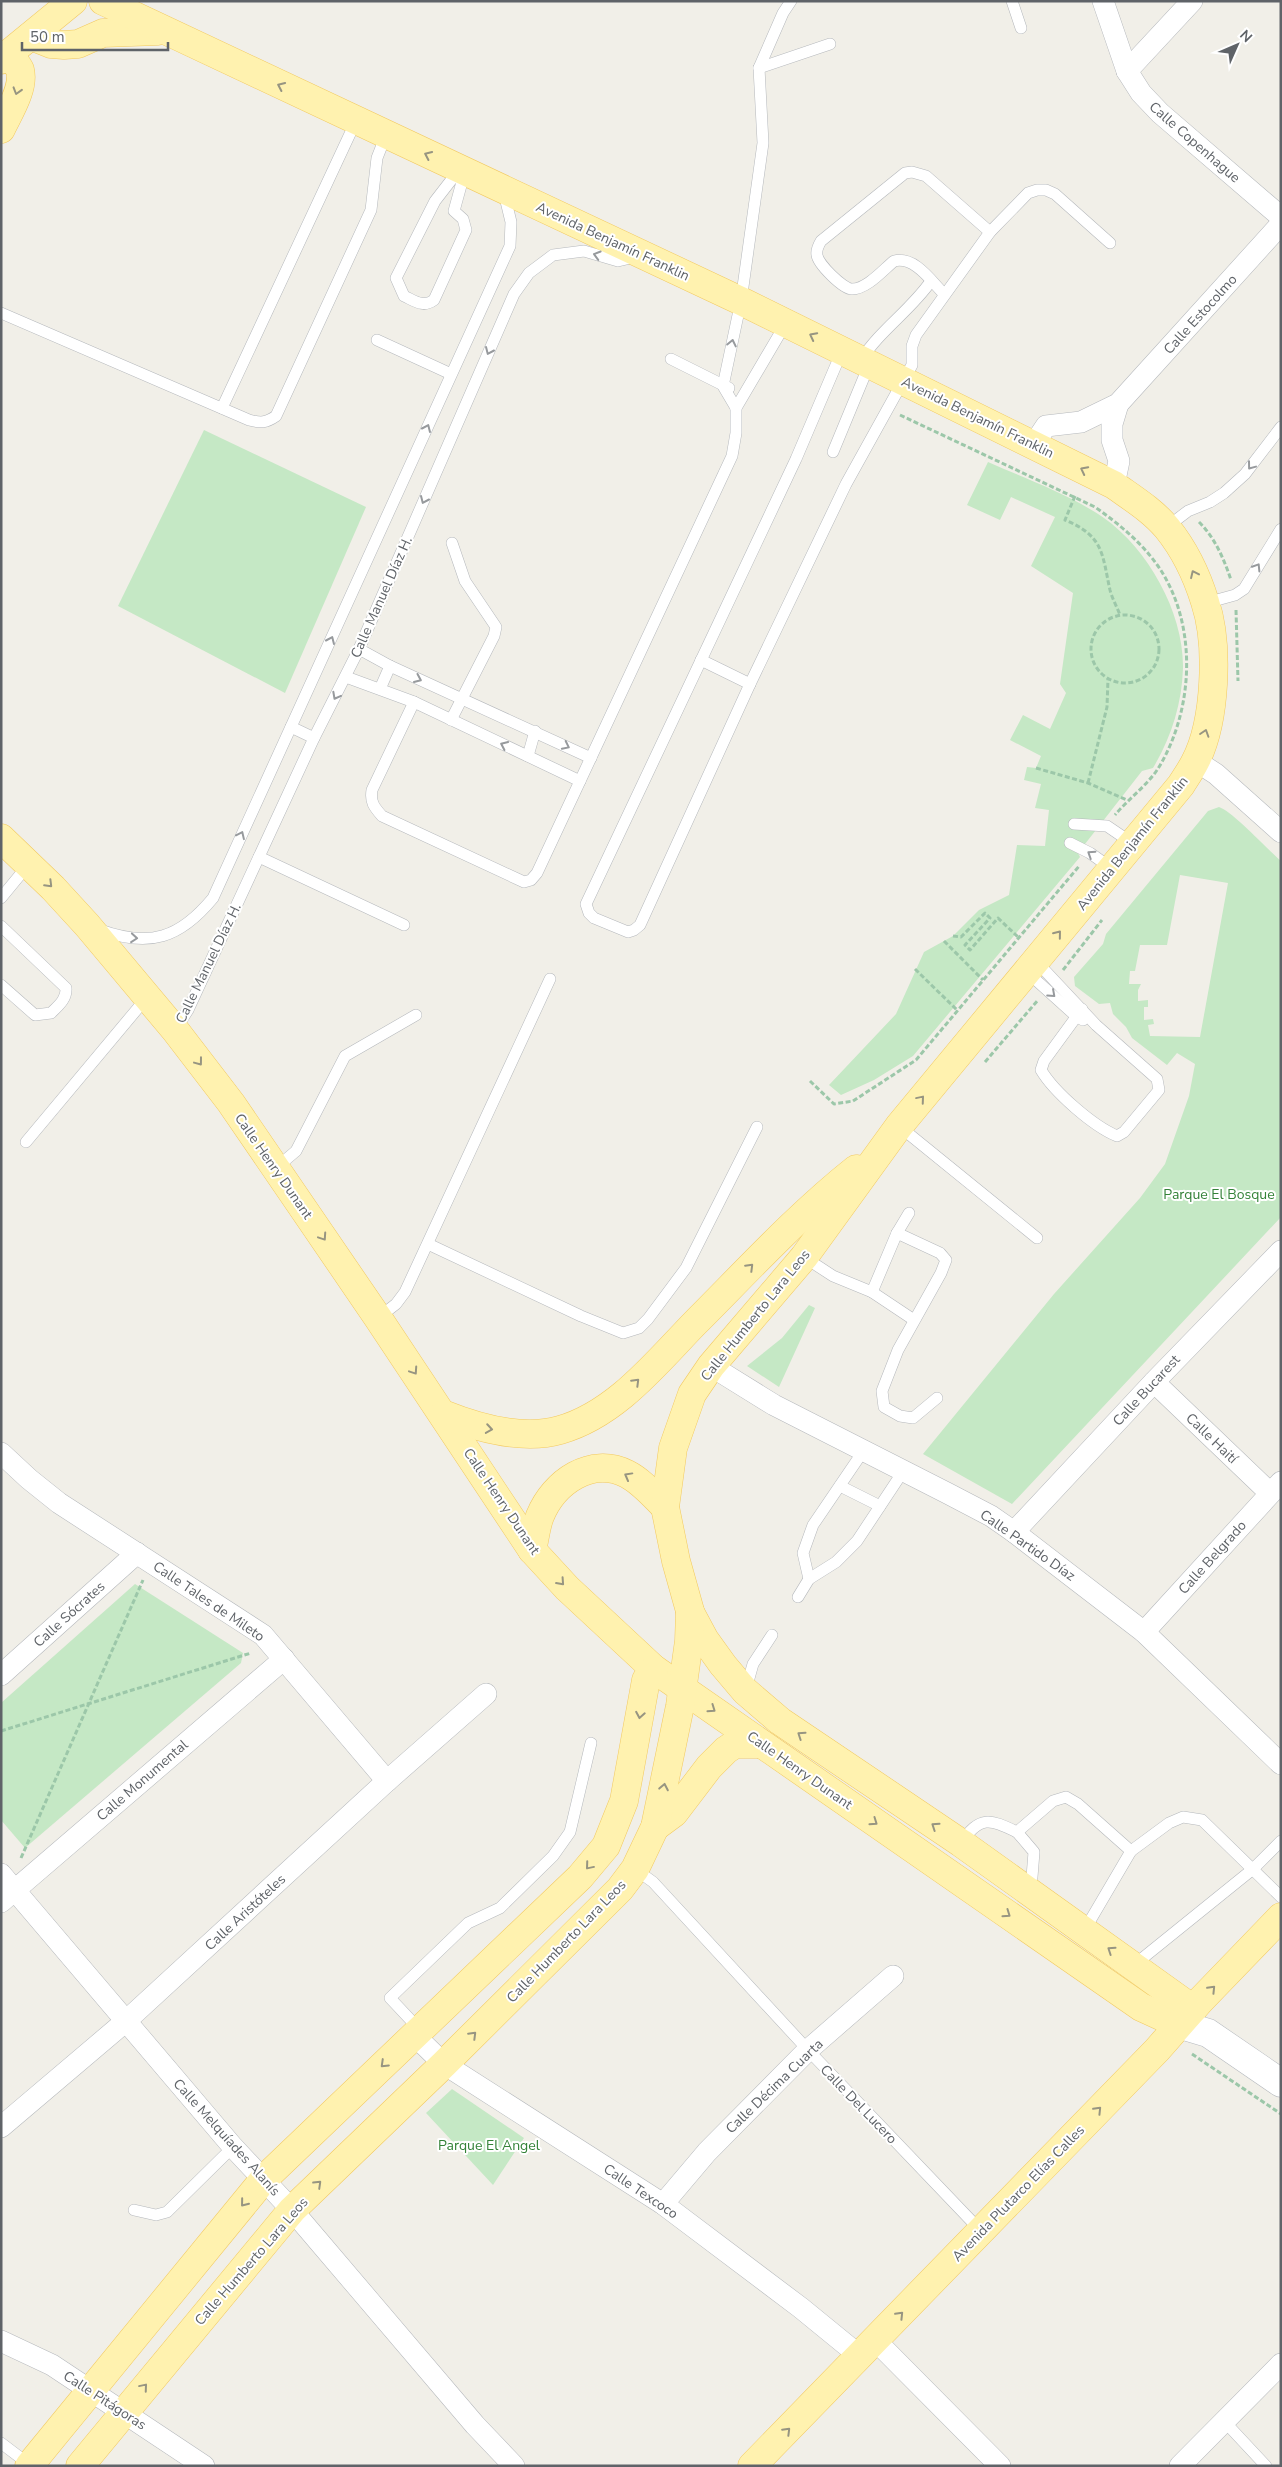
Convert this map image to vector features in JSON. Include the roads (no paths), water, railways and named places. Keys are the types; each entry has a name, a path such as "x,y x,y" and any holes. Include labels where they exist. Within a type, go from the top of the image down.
{"main road":[{"path":"1,130 17,94 20,82 20,70 5,57 74,1"},
{"name":"Avenida Benjamín Franklin","path":"103,1 741,301 1034,444 1114,485 1142,505 1166,527 1183,552 1206,603 1212,643 1212,685 1208,725 1196,761 1181,785 1132,843 1100,860 1039,971 899,1126 880,1151"},
{"path":"31,36 51,44 64,45 78,44 103,33 164,31"},
{"name":"Calle Henry Dunant","path":"1,838 29,864 87,925 175,1030 276,1168 443,1414 532,1550 567,1588 654,1670 1141,2007 1179,2024"},
{"path":"443,1414 475,1427 513,1433 559,1431 586,1421 630,1388 818,1200 880,1151"},
{"name":"Calle Humberto Lara Leos","path":"80,2466 292,2210 444,2064 620,1889 636,1869 655,1827 682,1688 690,1611 676,1561 665,1507 673,1448 682,1419 692,1394 710,1366 804,1257 880,1151"},
{"path":"532,1550 540,1516 553,1494 566,1480 589,1469 609,1468 627,1474 665,1507"},
{"name":"Calle Henry Dunant","path":"690,1611 705,1640 745,1691 780,1721 961,1843 1025,1890 1137,1967 1179,2024"},
{"path":"30,2465 92,2392 264,2179 580,1877 606,1846 624,1801 646,1680 654,1670"},
{"path":"655,1827 674,1814 709,1766 726,1750 735,1744 762,1744"},
{"name":"Avenida Plutarco Elías Calles","path":"752,2466 868,2349 1281,1918"}],"street":[{"name":"Calle Copenhague","path":"1102,1 1127,71 1141,93 1160,113 1281,217"},
{"path":"1127,71 1192,1"},
{"name":"Calle Estocolmo","path":"1034,444 1046,426 1080,422 1118,404 1281,224"},
{"name":"Calle Estocolmo","path":"1114,485 1119,461 1112,440 1112,424 1118,404"},
{"path":"1080,422 1090,433 1112,440"},
{"path":"1196,761 1216,774 1281,832"},
{"name":"Calle Bucarest","path":"1014,1532 1154,1382 1281,1251"},
{"name":"Calle Partido Díaz","path":"710,1366 774,1405 991,1516 1014,1532 1144,1632 1281,1764"},
{"name":"Calle Haití","path":"1154,1382 1275,1487"},
{"name":"Calle Tales de Mileto","path":"1,1452 29,1479 60,1503 263,1636 387,1782"},
{"name":"Calle Belgrado","path":"1144,1632 1275,1487"},
{"name":"Calle Sócrates","path":"1,1675 137,1553"},
{"name":"Calle Monumental","path":"6,1889 278,1652"},
{"name":"Calle Aristóteles","path":"1,2127 126,2021 486,1694"},
{"name":"Calle Melquíades Alanís","path":"6,1889 126,2021 233,2147 292,2210 475,2425 514,2466"},
{"name":"Calle Décima Cuarta","path":"663,2204 707,2152 808,2050 893,1976"},
{"name":"Calle Henry Dunant","path":"1179,2024 1208,2034 1281,2083"},
{"name":"Calle Texcoco","path":"417,2032 444,2064 663,2204 801,2308 868,2349 1000,2466"},
{"name":"Calle Pitágoras","path":"1,2341 52,2365 204,2466"},
{"path":"1180,2466 1281,2364"}],"lane":[{"path":"736,408 723,386 741,301 763,143 759,68 783,13 791,1"},
{"path":"1012,1 1021,28"},
{"path":"759,68 830,44"},
{"path":"222,408 356,121"},
{"path":"1,313 222,408 259,423 268,422 276,416 371,210 377,158 386,135"},
{"path":"462,170 454,211 463,219 466,230 434,300 428,304 422,304 404,296 396,278 434,201 462,170"},
{"path":"944,294 914,264 900,260 894,261 867,282 852,289 844,286 820,264 817,248 821,241 867,204 905,174 912,172 926,176 990,232"},
{"name":"Calle Manuel Díaz H.","path":"87,925 117,936 158,938 178,931 197,917 212,898 510,246 511,222 503,189"},
{"path":"931,281 920,297 857,359 796,459 586,904 589,913 594,918 628,932 640,925 750,684 846,484 912,365 912,346 916,335 990,232 1028,193 1046,190 1055,194 1110,243"},
{"name":"Calle Manuel Díaz H.","path":"175,1030 188,1010 314,738 359,649 514,294 529,273 553,255 584,252 618,261 644,255"},
{"path":"414,702 372,790 371,799 373,807 382,816 469,857 524,882 531,880 537,873 732,456 736,433 736,408 743,393 786,323"},
{"path":"377,340 451,374"},
{"path":"670,358 723,386 743,393"},
{"path":"834,452 857,359"},
{"path":"1166,527 1188,511 1224,494 1245,474 1281,427"},
{"path":"1206,603 1235,595 1244,589 1281,529"},
{"path":"451,720 494,636 496,627 464,581 452,543"},
{"path":"359,649 390,666 591,758"},
{"path":"701,660 750,684"},
{"path":"380,689 390,666"},
{"path":"346,677 414,702 580,781"},
{"path":"291,728 314,738"},
{"path":"528,756 535,731"},
{"path":"1074,824 1107,826 1132,843"},
{"path":"1070,844 1100,860"},
{"path":"258,858 404,925"},
{"path":"1,898 29,864"},
{"path":"1,926 66,988 65,999 51,1013 35,1014 1,985"},
{"path":"1039,971 1047,990 1096,1025 1152,1073 1160,1084 1159,1090 1124,1132 1118,1136 1076,1107 1047,1080 1042,1070 1044,1061 1079,1013"},
{"path":"1039,971 1079,1013"},
{"path":"378,1318 396,1304 404,1292 550,979"},
{"path":"26,1142 138,1008 149,999"},
{"path":"276,1168 296,1151 345,1056 416,1015"},
{"path":"899,1126 1036,1238"},
{"path":"428,1244 581,1316 623,1333 630,1332 639,1328 648,1319 686,1268 757,1127"},
{"path":"872,1292 897,1233 909,1213"},
{"path":"897,1233 940,1253 946,1260 941,1273 898,1350 882,1391 884,1407 900,1416 913,1418 937,1398"},
{"path":"804,1257 833,1276 872,1292 914,1320"},
{"path":"809,1579 803,1553 813,1525 864,1450"},
{"path":"798,1597 809,1579 836,1562 856,1541 904,1470"},
{"path":"840,1486 880,1506"},
{"path":"745,1691 753,1664 772,1635"},
{"path":"417,2032 390,1998 468,1923 500,1908 553,1856 570,1832 591,1742"},
{"path":"1017,1832 1053,1801 1066,1797 1078,1804 1131,1851"},
{"path":"1084,1931 1131,1851 1169,1822 1183,1817 1202,1820 1281,1897"},
{"path":"961,1843 968,1832 981,1823 994,1821 1017,1832 1034,1852 1032,1877 1025,1890"},
{"path":"1137,1967 1144,1958 1253,1869 1281,1841"},
{"name":"Calle Del Lucero","path":"636,1869 653,1882 808,2050 981,2231"},
{"path":"134,2210 156,2216 166,2212 233,2147"},
{"path":"1224,2421 1266,2466"},
{"path":"1,2442 30,2465"}],"park label":[{"name":"Parque El Bosque","path":"1219,1194"},
{"name":"Parque El Angel","path":"489,2145"}]}
